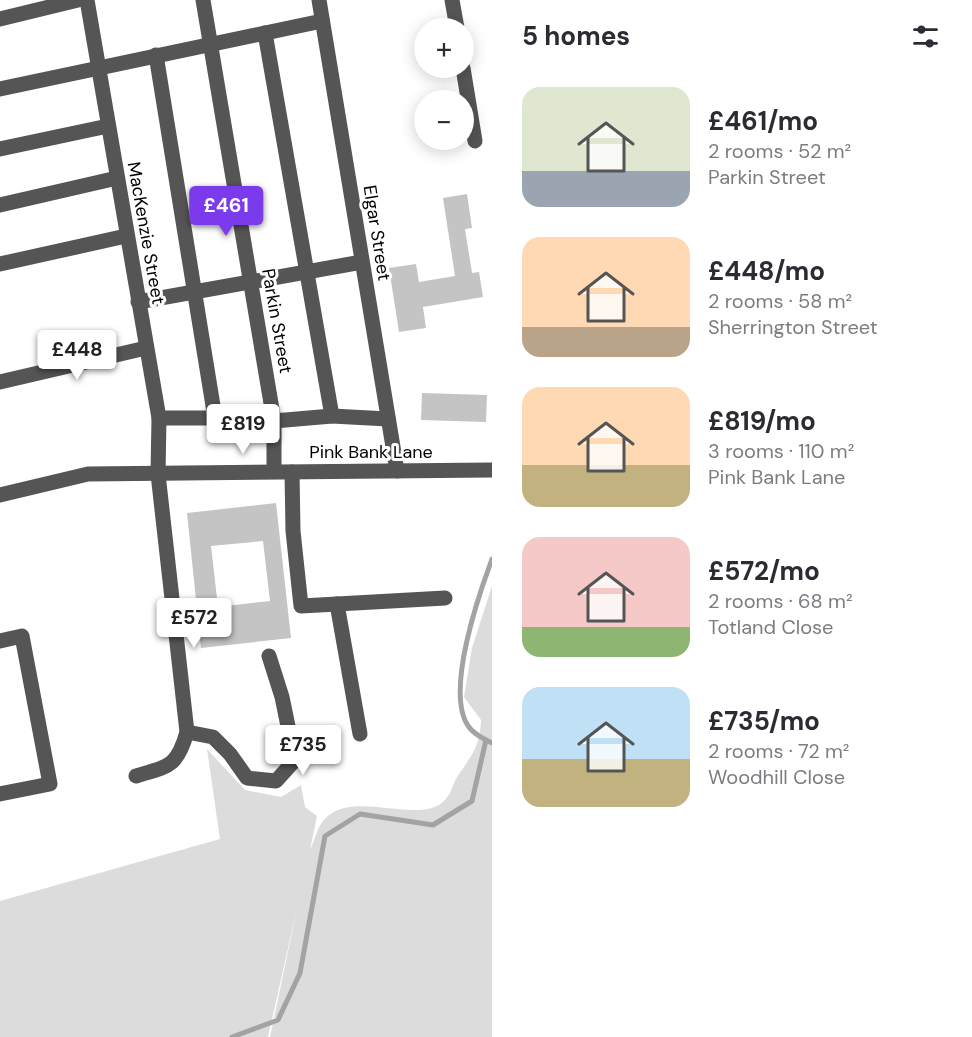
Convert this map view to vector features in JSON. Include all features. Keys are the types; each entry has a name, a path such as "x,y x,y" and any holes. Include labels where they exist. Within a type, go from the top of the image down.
{"street":[{"path":"0,19 78,0"},
{"name":"MacKenzie Street","path":"87,0 159,418 158,474 187,732"},
{"name":"Parkin Street","path":"203,0 274,421 274,471"},
{"name":"Elgar Street","path":"319,0 397,471"},
{"path":"452,0 455,18"},
{"path":"0,89 322,21"},
{"path":"265,33 332,417"},
{"path":"156,55 215,418"},
{"path":"465,78 475,141"},
{"path":"0,149 108,126"},
{"path":"0,205 117,178"},
{"path":"0,264 126,236"},
{"path":"138,302 362,262"},
{"path":"0,382 146,348"},
{"path":"159,418 274,421 332,417 388,419"},
{"path":"292,471 293,531 301,606 445,598"},
{"name":"Pink Bank Lane","path":"0,495 88,474 492,471"},
{"path":"337,604 360,734"},
{"path":"0,641 22,636 50,784 0,794"},
{"path":"136,776 167,766 181,755 187,732 213,737 230,754 247,778 276,781 295,760 282,697 269,656"}],"shaded area":[{"path":"492,586 492,1037 270,1037 298,904 268,1037 0,1037 0,901 220,839 207,749 245,790 281,797 301,785 305,807 317,816 310,850 321,824 331,813 361,806 426,809 443,802 472,755 479,736 481,720 464,697 472,648"}],"building":[{"path":"467,194 472,228 465,229 472,273 479,272 483,297 423,307 426,328 399,332 389,268 416,264 419,282 455,276 443,198"},
{"path":"422,393 487,395 486,422 421,420"},
{"path":"276,503 291,638 201,648 187,513","holes":["263,541 270,601 218,607 211,546"]}],"waterway":[{"path":"492,559 472,619 466,644 460,692 462,712 469,727 473,732 492,743"},
{"path":"232,1037 278,1020 300,973 325,836 360,814 433,825 472,801 486,740"}]}
